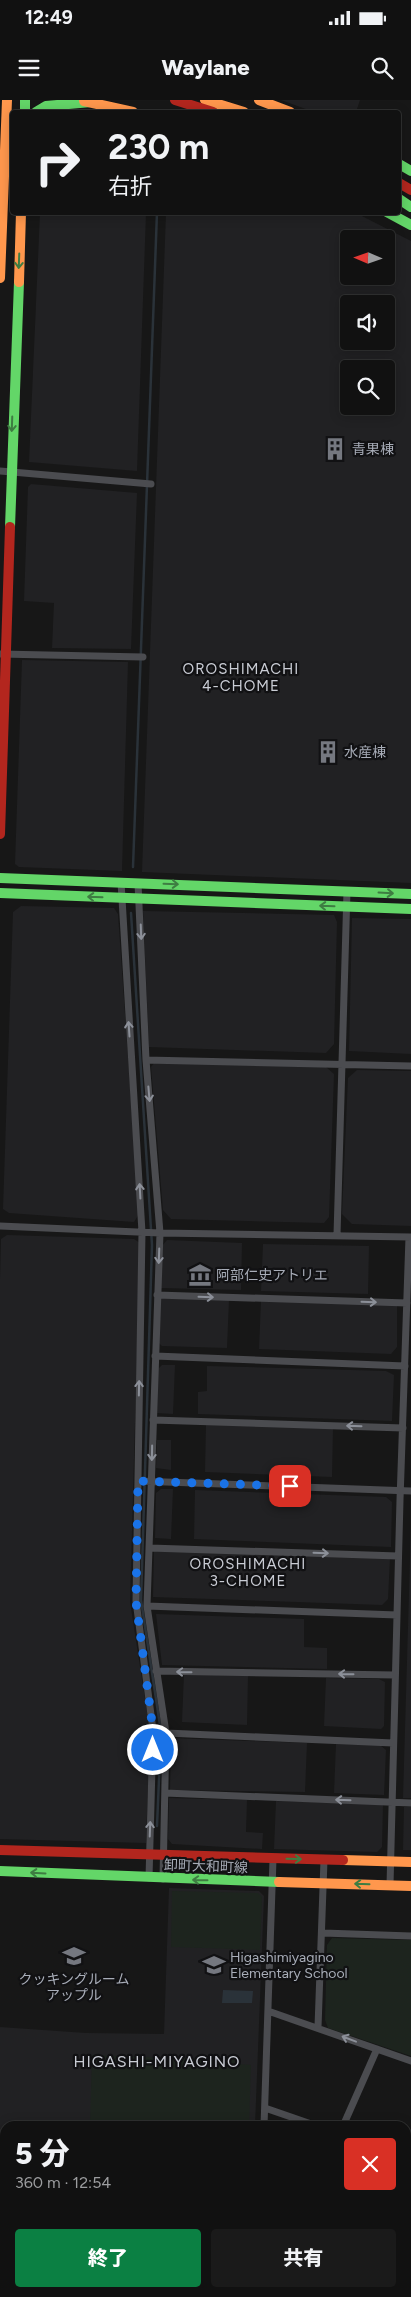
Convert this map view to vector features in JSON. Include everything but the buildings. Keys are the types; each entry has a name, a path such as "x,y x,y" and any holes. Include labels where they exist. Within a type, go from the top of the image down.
{"main road":[{"path":"0,278 7,100"},
{"path":"206,100 238,110"},
{"path":"259,100 285,110"},
{"path":"39,110 46,106 86,101 124,110"},
{"path":"179,101 207,110"},
{"path":"0,834 5,472 21,215"},
{"path":"393,215 411,225"},
{"path":"0,878 411,894"},
{"path":"0,893 411,909"},
{"name":"卸町大和町線","path":"0,1850 411,1862"},
{"name":"卸町大和町線","path":"0,1871 163,1879 411,1886"}],"street":[{"path":"5,472 151,484"},
{"path":"2,654 143,657"},
{"path":"121,882 143,1232 136,1602 153,1730 149,1878"},
{"path":"138,883 146,1060 157,1233 157,1295 147,1606 166,1734 163,1879"},
{"path":"337,1235 347,891"},
{"path":"146,1060 411,1066"},
{"path":"0,1226 157,1233 410,1237 400,1490 390,1885"},
{"path":"157,1295 407,1303"},
{"path":"155,1356 404,1366"},
{"path":"153,1420 403,1428"},
{"path":"138,1481 411,1491"},
{"path":"150,1548 398,1556"},
{"path":"147,1606 397,1615"},
{"path":"156,1671 395,1675"},
{"path":"166,1734 393,1743"},
{"path":"165,1792 411,1803"},
{"path":"264,2121 273,1858"},
{"path":"318,2027 323,1933 324,1860"},
{"path":"323,1933 411,1936"},
{"path":"268,2011 411,2061"},
{"path":"345,2121 377,2049"},
{"path":"265,2108 303,2121"}],"shaded area":[{"path":"281,100 360,100 357,110 308,110"},
{"path":"40,215 146,215 137,471 29,462"},
{"path":"166,215 360,215 389,230 340,230 340,285 395,285 395,233 411,241 411,883 142,872"},
{"path":"31,484 137,493 131,649 52,648 54,603 24,601 28,487"},
{"path":"22,660 128,662 122,871 19,867 15,864"},
{"path":"21,906 114,908 118,914 139,1214 134,1222 9,1213 3,1209 13,912"},
{"path":"143,911 334,915 337,922 334,1044 326,1053 149,1047"},
{"path":"352,918 411,919 411,1054 349,1051"},
{"path":"154,1063 326,1067 334,1074 329,1217 324,1223 171,1219 163,1210 151,1067"},
{"path":"357,1070 411,1071 411,1226 352,1224 342,1214 348,1078"},
{"path":"7,1235 134,1239 140,1243 130,1602 150,1731 146,1843 0,1839 0,1280 1,1239"},
{"path":"167,1240 242,1243 241,1290 161,1288 162,1246"},
{"path":"263,1244 369,1246 368,1294 261,1291"},
{"path":"160,1298 229,1300 227,1348 162,1346 159,1343"},
{"path":"261,1301 397,1305 397,1347 391,1354 259,1349"},
{"path":"162,1365 175,1365 173,1414 157,1413 158,1369"},
{"path":"207,1366 386,1371 394,1375 392,1421 198,1414 198,1392 207,1391"},
{"path":"206,1424 333,1428 332,1477 205,1472"},
{"path":"157,1440 171,1440 171,1470 156,1468"},
{"path":"161,1489 173,1489 171,1539 155,1538 156,1493"},
{"path":"195,1490 386,1497 392,1502 391,1547 194,1539"},
{"path":"411,1524 411,1798 403,1798"},
{"path":"154,1550 390,1558 388,1599 382,1605 153,1597"},
{"path":"156,1614 304,1619 304,1647 327,1648 327,1669 162,1665"},
{"path":"184,1674 248,1676 247,1725 182,1722"},
{"path":"326,1678 379,1679 385,1682 384,1726 381,1729 324,1726"},
{"path":"171,1738 307,1743 305,1792 170,1790"},
{"path":"336,1744 380,1745 386,1750 384,1795 334,1793"},
{"path":"169,1798 247,1800 246,1832 263,1833 262,1849 172,1844 168,1839"},
{"path":"276,1801 383,1804 382,1847 377,1852 274,1849"},
{"path":"404,1807 411,1807 411,1850 403,1850"},
{"path":"169,1888 259,1891 264,1896 255,2121 0,2121 0,2027 86,2033 164,2034"},
{"path":"172,1891 258,1893 262,1897 260,1950 171,1947"},
{"path":"332,1938 411,1940 411,2056 328,2028 325,2020 327,1945"},
{"path":"223,1990 253,1991 252,2003 222,2003"},
{"path":"92,2055 236,2060 237,2064 251,2065 249,2121 90,2121"}],"waterway":[{"path":"133,867 157,215"},
{"path":"131,913 152,1245 141,1600 161,1732 157,1826"}],"traffic: fast":[{"path":"25,100 25,110"},
{"path":"39,110 46,106 91,102"},
{"path":"401,165 411,171"},
{"path":"401,200 411,207"},
{"path":"393,215 411,225"},
{"path":"10,527 19,282"},
{"path":"0,878 411,894"},
{"path":"0,893 411,909"},
{"path":"0,1871 279,1882"}],"traffic: slow":[{"path":"0,278 7,100"},
{"path":"205,100 238,110"},
{"path":"259,100 285,110"},
{"path":"84,101 124,110"},
{"path":"19,282 21,215"},
{"path":"343,1860 411,1862"},
{"path":"279,1882 411,1886"}],"traffic: jam":[{"path":"175,100 207,110"},
{"path":"401,184 411,190"},
{"path":"0,834 10,527"},
{"path":"0,1850 343,1860"}],"place":[{"name":"青果棟","path":"335,449"},
{"name":"水産棟","path":"328,752"},
{"name":"阿部仁史アトリエ","path":"200,1275"},
{"name":"クッキングルーム アップル","path":"74,1956"},
{"name":"Higashimiyagino Elementary School","path":"214,1965"}],"district":[{"name":"OROSHIMACHI 4-CHOME","path":"241,678"},
{"name":"OROSHIMACHI 3-CHOME","path":"248,1572"},
{"name":"HIGASHI-MIYAGINO","path":"157,2061"}],"route":[{"path":"153,1750 153,1730 136,1602 138,1481 290,1486"}]}
